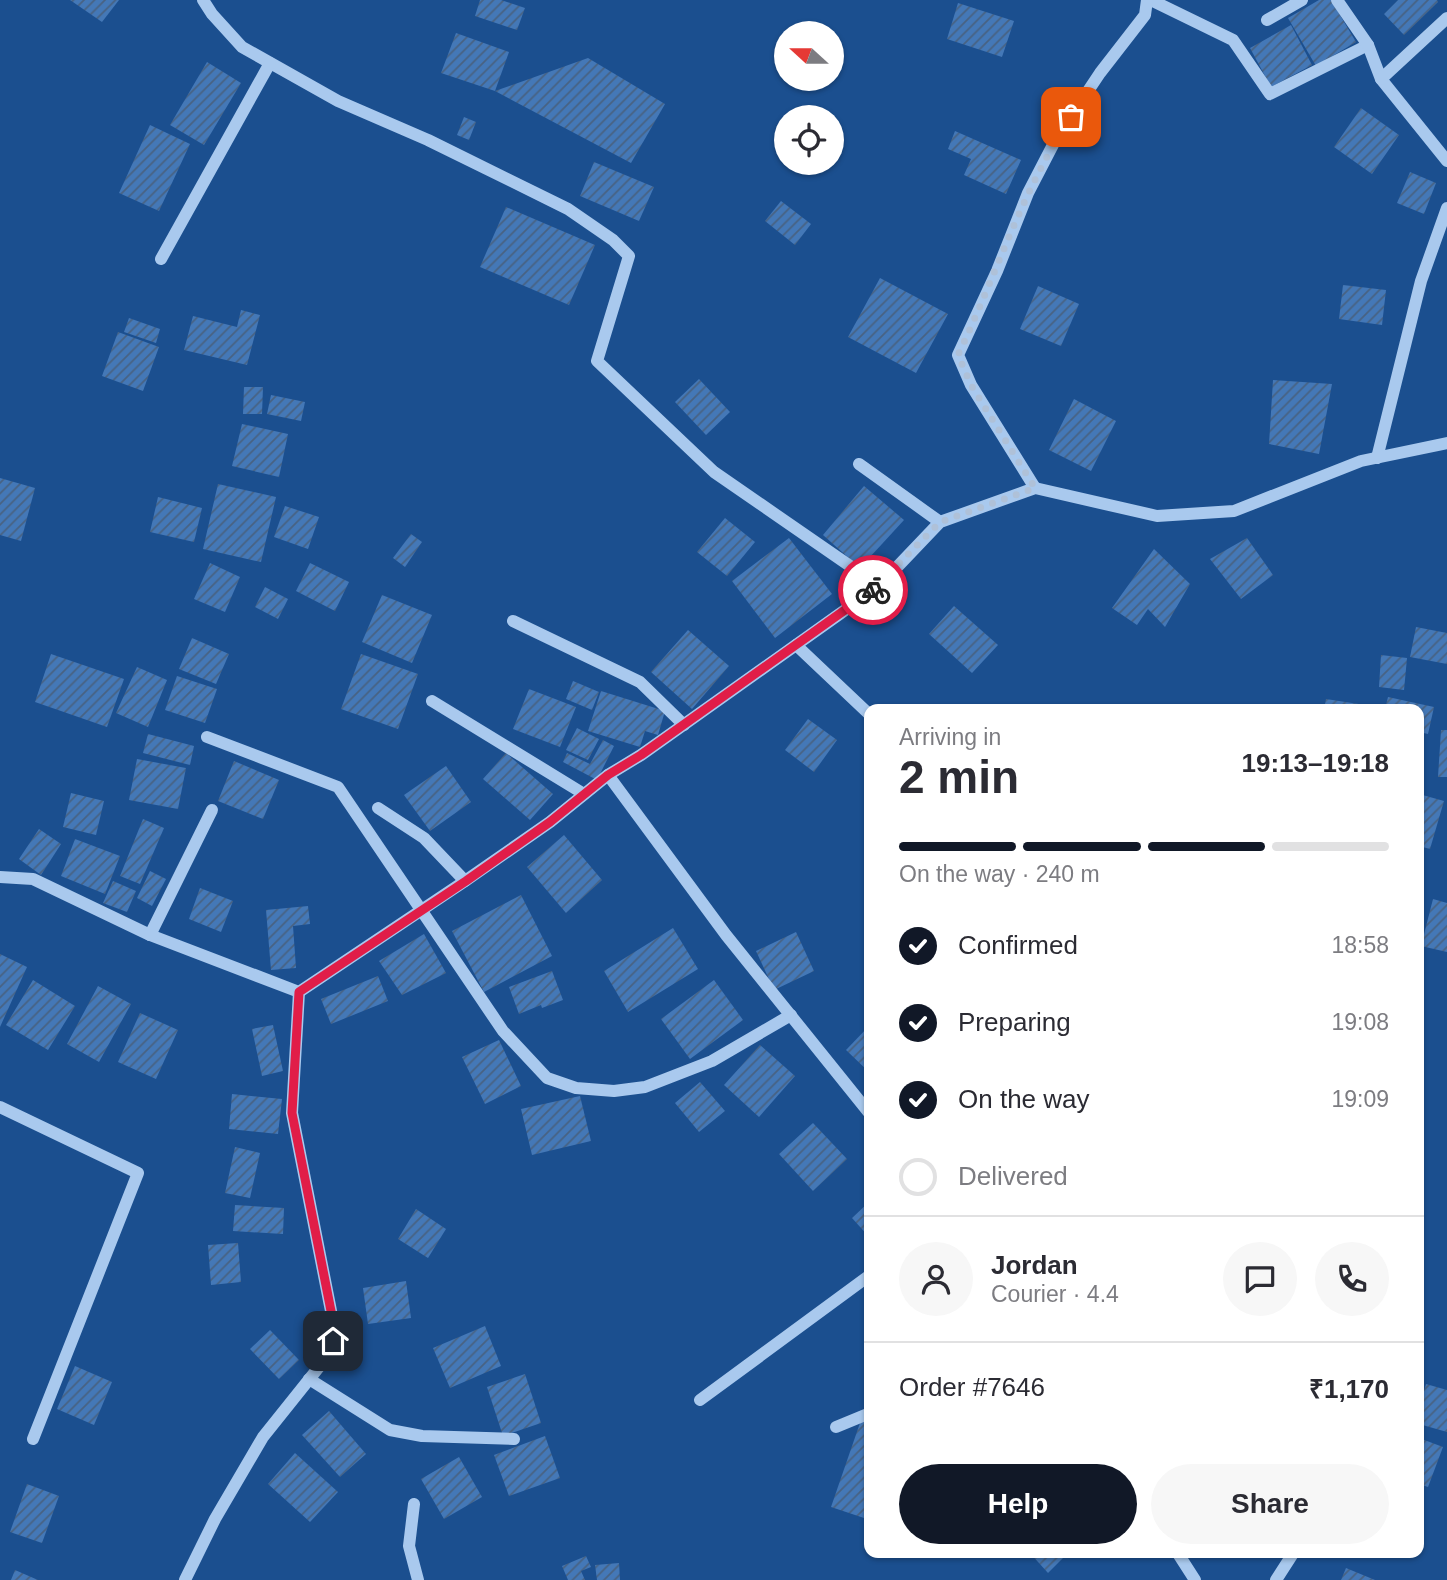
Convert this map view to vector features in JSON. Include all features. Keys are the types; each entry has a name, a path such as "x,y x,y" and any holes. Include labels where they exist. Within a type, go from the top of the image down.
{"street":[{"path":"203,0 242,47 348,106 428,140 568,209 613,240 629,256 597,361 714,472 878,586"},
{"path":"1035,488 971,385 958,355 997,271 1028,193 1051,150 1100,73 1145,15 1149,0 1233,40 1270,94 1368,45"},
{"path":"1267,20 1302,0"},
{"path":"1337,0 1368,45 1381,79 1447,161"},
{"path":"1381,79 1447,18"},
{"path":"161,259 270,63"},
{"path":"1377,458 1421,281 1447,208"},
{"path":"299,992 466,881 550,822 608,775 684,725 878,586 940,522 1035,488 1157,516 1234,511 1361,461 1447,443"},
{"path":"859,464 940,522"},
{"path":"513,621 640,682 684,725"},
{"path":"796,645 864,709"},
{"path":"432,701 584,794"},
{"path":"207,737 338,787 503,1031 547,1078 576,1088 614,1091 645,1087 712,1061 791,1016"},
{"path":"608,775 726,935 864,1105"},
{"path":"378,808 424,838 466,881"},
{"path":"150,935 212,810"},
{"path":"0,877 33,879 150,935 299,992"},
{"path":"185,1580 215,1519 263,1437 323,1362 333,1341 333,1321 292,1113 299,992"},
{"path":"0,1107 138,1173 33,1439"},
{"path":"700,1400 864,1279"},
{"path":"309,1379 390,1430 422,1436 514,1439"},
{"path":"836,1427 864,1415"},
{"path":"414,1504 409,1546 418,1580"},
{"path":"1181,1558 1195,1580"},
{"path":"1276,1580 1290,1558"}],"building":[{"path":"70,0 119,0 102,22"},
{"path":"480,0 501,0 525,8 517,30 475,16"},
{"path":"1319,0 1331,0 1356,42 1316,66 1288,18"},
{"path":"1398,0 1438,2 1404,35 1384,14"},
{"path":"958,3 1014,21 1002,57 947,39"},
{"path":"1291,25 1312,65 1271,87 1250,48"},
{"path":"456,33 509,52 495,91 441,73"},
{"path":"588,58 665,104 631,163 495,91"},
{"path":"207,62 241,83 204,145 170,125"},
{"path":"1361,108 1399,135 1372,174 1334,147"},
{"path":"464,117 476,122 469,140 457,135"},
{"path":"150,125 190,144 159,211 119,193"},
{"path":"955,131 1021,160 1006,194 964,175 971,159 948,149"},
{"path":"594,162 654,187 639,221 580,196"},
{"path":"1410,172 1436,183 1424,214 1397,203"},
{"path":"781,201 811,224 795,245 765,221"},
{"path":"506,207 595,245 569,305 480,267"},
{"path":"880,278 948,314 916,373 848,337"},
{"path":"1343,285 1386,290 1382,325 1339,319"},
{"path":"1038,286 1079,304 1061,346 1020,329"},
{"path":"241,310 260,315 247,365 184,350 193,316 237,327"},
{"path":"129,318 160,329 156,343 124,332"},
{"path":"118,332 159,347 143,391 102,376"},
{"path":"699,379 730,412 706,435 675,402"},
{"path":"1273,380 1332,384 1319,454 1269,444"},
{"path":"244,387 263,387 262,414 243,414"},
{"path":"271,395 305,402 301,421 267,414"},
{"path":"1074,399 1116,421 1091,471 1049,450"},
{"path":"242,424 288,434 279,477 232,466"},
{"path":"0,478 35,488 21,541 0,535"},
{"path":"218,484 276,497 261,562 203,549"},
{"path":"864,486 904,520 860,568 823,535"},
{"path":"158,497 202,508 194,542 150,532"},
{"path":"285,506 319,517 308,549 274,537"},
{"path":"725,518 755,542 727,576 697,552"},
{"path":"411,534 422,542 405,567 393,558"},
{"path":"789,538 832,594 775,638 732,581"},
{"path":"1247,538 1273,575 1241,599 1210,559"},
{"path":"1154,549 1190,584 1165,627 1148,609 1137,625 1112,608"},
{"path":"210,563 240,577 225,612 194,599"},
{"path":"310,563 349,582 335,611 296,591"},
{"path":"265,587 288,599 278,619 255,607"},
{"path":"382,595 432,615 412,663 362,642"},
{"path":"954,606 998,645 972,673 929,634"},
{"path":"1416,627 1447,633 1447,664 1410,657"},
{"path":"688,630 729,666 692,709 651,672"},
{"path":"192,638 229,654 216,684 179,669"},
{"path":"51,654 124,679 107,727 35,702"},
{"path":"361,654 418,674 398,729 341,709"},
{"path":"1381,655 1407,658 1404,690 1379,687"},
{"path":"137,667 167,680 148,727 116,713"},
{"path":"177,676 217,689 205,723 165,710"},
{"path":"573,681 599,692 592,710 566,699"},
{"path":"529,689 576,707 560,747 513,729"},
{"path":"601,691 665,711 658,735 645,731 640,747 588,731"},
{"path":"1388,697 1420,704 1386,704"},
{"path":"1326,699 1358,704 1325,704"},
{"path":"1424,705 1434,707 1428,734 1424,733"},
{"path":"808,719 837,740 814,772 785,750"},
{"path":"577,728 599,739 588,760 566,750"},
{"path":"1441,730 1447,730 1447,777 1438,777"},
{"path":"148,734 194,746 190,765 143,753"},
{"path":"603,740 614,746 597,780 563,762 567,753 590,764"},
{"path":"506,753 553,794 530,820 483,779"},
{"path":"137,759 186,768 178,809 129,800"},
{"path":"234,761 279,780 263,819 218,801"},
{"path":"446,766 471,802 430,831 404,795"},
{"path":"71,793 104,801 96,835 63,827"},
{"path":"1424,795 1444,801 1430,849 1424,847"},
{"path":"143,819 164,828 140,884 120,876"},
{"path":"39,829 61,844 41,875 19,859"},
{"path":"564,835 602,880 566,913 527,867"},
{"path":"75,839 120,856 105,894 61,876"},
{"path":"150,871 166,879 152,906 137,898"},
{"path":"113,881 136,891 127,912 103,903"},
{"path":"200,888 233,901 221,932 189,919"},
{"path":"521,895 552,956 484,992 452,931"},
{"path":"1433,899 1447,903 1447,952 1424,947 1424,934"},
{"path":"308,906 310,924 293,926 296,968 271,970 266,910"},
{"path":"673,928 698,969 628,1012 604,971"},
{"path":"796,932 814,971 774,990 756,951"},
{"path":"424,934 446,973 402,995 379,961"},
{"path":"0,954 27,967 0,1027"},
{"path":"552,971 563,1000 519,1014 509,987"},
{"path":"378,976 388,1001 331,1024 321,999"},
{"path":"33,980 75,1006 48,1050 6,1025"},
{"path":"714,980 743,1020 690,1059 661,1019"},
{"path":"98,986 131,1004 99,1062 67,1044"},
{"path":"140,1013 178,1030 156,1079 118,1062"},
{"path":"273,1025 283,1071 262,1076 252,1029"},
{"path":"864,1031 864,1067 846,1050"},
{"path":"499,1040 521,1086 485,1104 462,1057"},
{"path":"760,1045 795,1076 759,1117 724,1085"},
{"path":"700,1082 725,1111 699,1132 675,1103"},
{"path":"232,1094 282,1099 278,1134 229,1129"},
{"path":"580,1096 591,1141 532,1155 521,1109"},
{"path":"813,1123 847,1159 813,1191 779,1154"},
{"path":"235,1147 260,1153 250,1198 225,1193"},
{"path":"235,1205 284,1208 283,1234 233,1231"},
{"path":"864,1207 864,1231 852,1218"},
{"path":"416,1209 446,1229 428,1258 398,1239"},
{"path":"238,1243 241,1282 211,1285 208,1245"},
{"path":"406,1281 411,1318 368,1324 363,1288"},
{"path":"485,1326 501,1366 450,1388 433,1348"},
{"path":"270,1330 299,1360 279,1379 250,1349"},
{"path":"75,1366 112,1382 94,1425 57,1409"},
{"path":"525,1374 541,1423 503,1436 487,1387"},
{"path":"1426,1384 1447,1390 1447,1432 1424,1425"},
{"path":"329,1411 366,1454 340,1477 302,1435"},
{"path":"861,1420 864,1421 864,1518 831,1507"},
{"path":"545,1436 560,1478 509,1496 494,1455"},
{"path":"1424,1440 1443,1447 1428,1487 1424,1486"},
{"path":"295,1453 338,1492 310,1522 268,1484"},
{"path":"459,1457 482,1497 444,1519 421,1479"},
{"path":"27,1484 59,1496 42,1543 10,1532"},
{"path":"586,1556 591,1567 581,1571 585,1580 568,1580 562,1566"},
{"path":"1034,1558 1063,1558 1048,1573"},
{"path":"619,1563 620,1580 597,1580 595,1565"},
{"path":"1346,1568 1375,1580 1341,1580"},
{"path":"15,1570 38,1580 11,1580"}],"way so far":[{"path":"873,590 940,522 1035,488 971,385 958,355 997,271 1028,193 1056,139 1071,117"}],"route":[{"path":"333,1341 333,1321 292,1113 299,992 466,881 550,822 608,775 641,755 873,590"}]}
